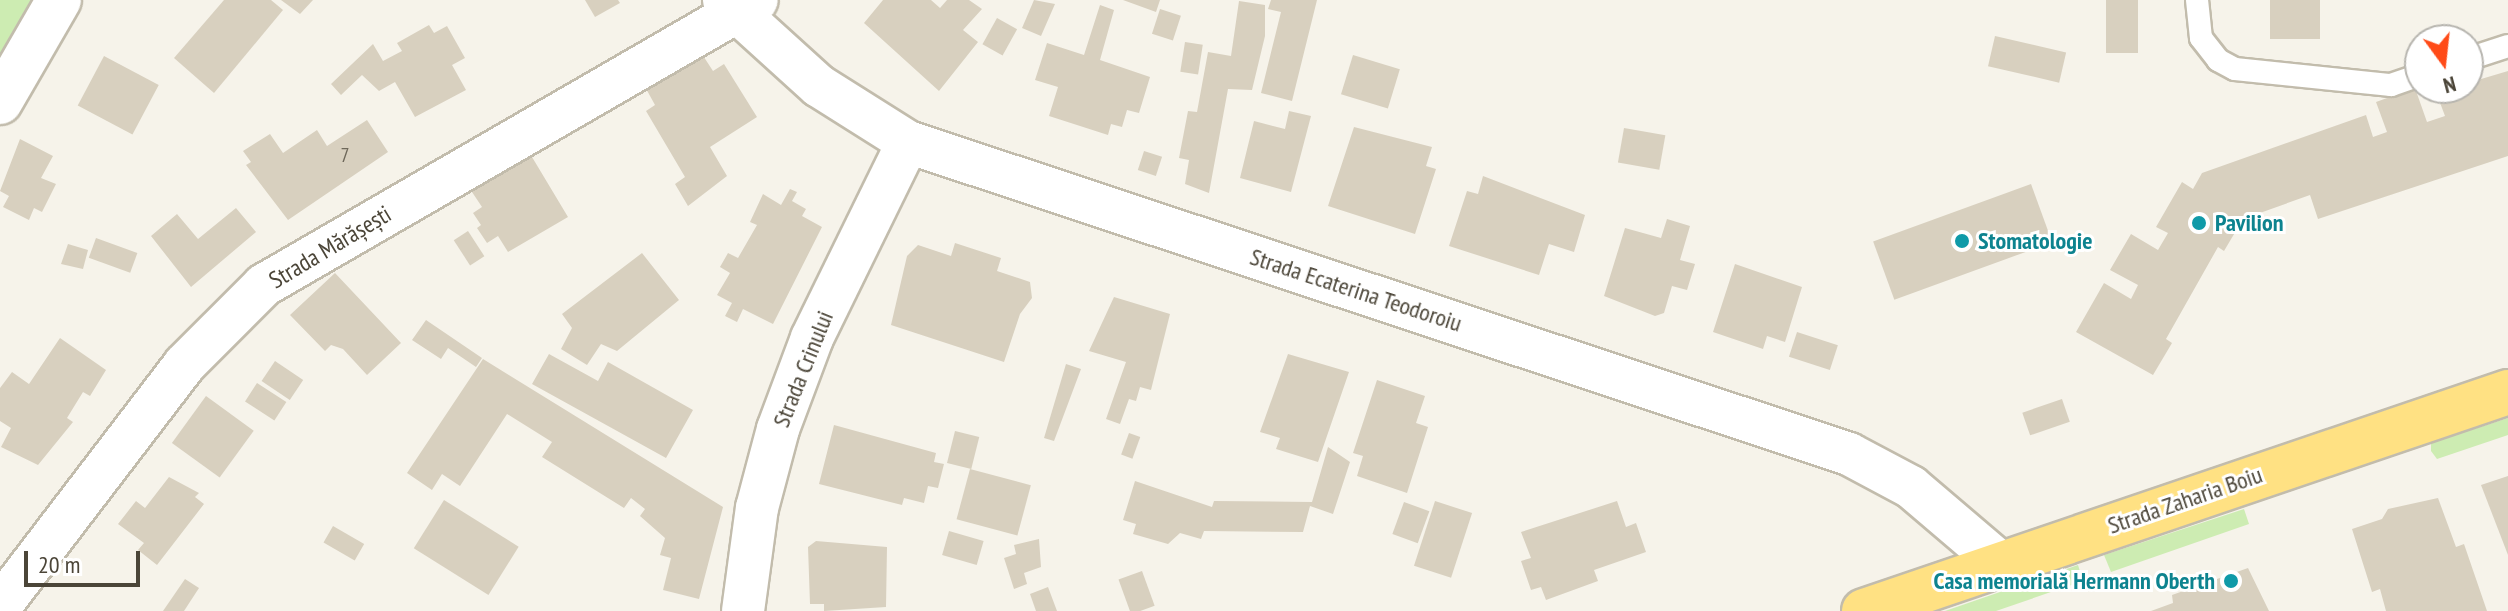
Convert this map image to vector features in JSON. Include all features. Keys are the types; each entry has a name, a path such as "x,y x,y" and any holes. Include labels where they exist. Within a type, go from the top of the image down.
{"highway":[{"name":"Strada Zaharia Boiu","path":"1864,611 1999,562 2508,392"}],"street":[{"path":"0,102 59,0"},
{"name":"Strada Ecaterina Teodoroiu","path":"738,3 819,86 908,142 1849,454 1911,487 1999,562"},
{"name":"Strada Mărășești","path":"0,606 184,365 264,285 738,3"},
{"name":"Strada Crinului","path":"743,611 757,508 778,429 812,338 908,142"}],"lane":[{"path":"2197,0 2201,38 2218,60 2235,69 2391,85 2404,81"},
{"path":"2484,54 2508,46"}],"green space":[{"path":"0,0 40,0 0,66"},
{"path":"2508,418 2508,435 2437,459 2431,451 2431,443"},
{"path":"2244,509 2249,524 2111,572 2104,555"},
{"path":"2078,565 2083,581 1996,611 1945,611"}],"building":[{"path":"224,0 271,0 283,10 214,93 174,58"},
{"path":"281,0 313,0 300,14"},
{"path":"585,0 618,0 620,3 595,17"},
{"path":"883,0 931,0 940,8 947,0 969,0 982,9 963,30 978,42 939,91 864,23"},
{"path":"1034,0 1055,4 1041,36 1022,28"},
{"path":"1123,0 1160,0 1156,12"},
{"path":"1271,0 1317,0 1292,101 1261,93 1281,12 1268,9"},
{"path":"2106,0 2138,0 2138,53 2106,53"},
{"path":"2270,0 2320,0 2320,39 2270,39"},
{"path":"1239,1 1265,5 1265,36 1252,90 1228,89 1209,193 1185,184 1189,160 1179,158 1188,111 1197,112 1208,52 1231,56"},
{"path":"1100,5 1114,10 1100,60 1150,77 1139,113 1127,110 1122,127 1111,124 1108,135 1049,116 1058,87 1035,80 1047,43 1084,55"},
{"path":"1160,9 1181,16 1173,41 1152,34"},
{"path":"997,18 1017,29 1003,55 982,44"},
{"path":"429,25 434,33 447,26 465,58 452,65 466,90 415,117 395,82 379,91 362,75 341,95 331,84 373,44 383,61 402,51 397,43"},
{"path":"1995,36 2066,52 2059,83 1988,66"},
{"path":"1185,42 1203,45 1198,74 1180,72"},
{"path":"700,51 713,71 724,64 757,117 710,147 727,176 688,206 675,184 685,177 646,111 655,105 644,85"},
{"path":"1353,55 1400,69 1388,109 1341,94"},
{"path":"104,56 159,85 132,135 78,105"},
{"name":"Pavilion","path":"2508,71 2508,156 2318,219 2310,195 2243,219 2224,251 2218,247 2166,339 2172,343 2153,375 2076,332 2104,283 2131,299 2138,285 2110,270 2131,234 2158,250 2168,233 2156,227 2182,182 2193,189 2202,173 2366,115 2373,137 2387,132 2376,102 2404,92 2404,104 2421,104 2427,122 2445,116 2440,104 2484,104 2484,78"},
{"path":"1289,111 1311,116 1291,192 1240,178 1254,121 1285,129"},
{"path":"367,120 388,152 288,220 246,165 251,162 243,151 270,134 283,153 317,130 327,146"},
{"path":"1354,127 1432,147 1426,166 1436,169 1415,234 1328,206"},
{"path":"1624,128 1665,135 1659,170 1618,162"},
{"path":"20,139 53,156 41,178 56,184 42,212 34,208 29,220 3,207 9,196 0,191"},
{"path":"1144,151 1162,157 1156,176 1138,170"},
{"path":"529,152 568,217 508,252 498,236 487,243 477,228 481,225 473,213 482,207 470,189"},
{"path":"1483,176 1585,215 1574,252 1549,244 1539,275 1449,246 1467,191 1478,194"},
{"name":"Stomatologie","path":"2031,184 2052,242 1894,300 1873,241"},
{"path":"790,189 797,192 792,201 806,209 802,216 822,227 773,324 743,309 737,322 725,316 732,303 717,295 730,273 720,267 728,253 738,258 757,225 750,222 763,194 781,205"},
{"path":"236,208 256,232 191,287 151,236 177,214 198,239"},
{"path":"1667,219 1690,226 1680,260 1695,264 1687,290 1672,286 1664,313 1655,316 1604,296 1625,228 1661,238"},
{"path":"468,231 484,256 470,265 454,240"},
{"path":"96,238 137,253 130,273 89,258"},
{"path":"955,243 1001,258 997,271 1030,282 1032,298 1020,314 1004,362 891,325 907,256 918,245 951,256"},
{"path":"68,244 88,250 83,269 61,264"},
{"path":"642,253 679,300 617,351 601,344 587,365 561,349 572,328 562,314"},
{"path":"1735,264 1802,287 1785,342 1767,336 1763,349 1713,332"},
{"path":"335,273 401,343 367,375 343,349 331,345 325,351 290,315"},
{"path":"1114,297 1170,314 1151,390 1140,387 1136,401 1129,399 1120,424 1106,419 1126,362 1089,351"},
{"path":"426,320 482,358 476,367 448,348 441,359 412,340"},
{"path":"1797,332 1838,345 1830,370 1789,357"},
{"path":"60,338 106,370 90,396 83,392 67,418 73,422 38,465 1,447 11,428 0,421 0,388 12,372 29,384"},
{"path":"549,354 598,381 608,362 693,410 666,458 532,384"},
{"path":"1288,354 1349,372 1318,462 1276,449 1280,438 1260,432"},
{"path":"483,359 723,507 699,599 663,590 671,558 660,555 665,538 640,516 645,509 631,498 624,508 542,457 552,442 507,414 460,486 442,474 432,490 407,473"},
{"path":"275,361 303,380 290,400 262,381"},
{"path":"1066,364 1081,369 1054,441 1044,438"},
{"path":"1377,380 1425,396 1416,423 1428,427 1407,493 1357,476 1363,456 1353,453"},
{"path":"257,383 286,402 274,421 245,401"},
{"path":"206,396 254,431 220,478 172,443"},
{"path":"2062,399 2070,422 2030,435 2022,413"},
{"path":"834,425 936,453 934,462 944,464 938,488 928,486 924,503 904,498 902,505 819,484"},
{"path":"955,431 979,437 971,469 947,463"},
{"path":"1129,433 1140,437 1132,459 1121,455"},
{"path":"1328,447 1350,462 1333,514 1310,506 1303,532 1204,531 1201,539 1180,533 1168,544 1133,534 1136,524 1123,520 1135,481 1212,507 1214,501 1312,502"},
{"path":"970,469 1031,485 1017,536 957,519"},
{"path":"2508,476 2508,555 2481,485"},
{"path":"169,477 199,493 195,497 204,504 157,565 138,550 144,543 118,524 136,501 145,508"},
{"path":"2438,498 2456,547 2464,544 2487,611 2386,611 2380,589 2372,592 2352,529 2382,519 2388,509"},
{"path":"444,500 519,547 488,595 414,548"},
{"path":"1435,501 1472,513 1451,578 1414,566"},
{"path":"1617,501 1626,527 1636,523 1646,552 1594,570 1598,581 1546,600 1541,587 1531,590 1521,561 1531,558 1521,532"},
{"path":"1404,502 1429,511 1418,543 1392,534"},
{"path":"333,526 364,544 355,560 324,542"},
{"path":"949,531 984,541 977,565 942,555"},
{"path":"1039,539 1041,567 1024,573 1027,584 1014,589 1004,558 1016,554 1014,545"},
{"path":"816,541 887,547 886,607 824,611 824,604 810,604 808,547"},
{"name":"Casa memorială Hermann Oberth","path":"2248,568 2269,611 2151,611 2173,603 2172,595"},
{"path":"1142,571 1155,606 1130,611 1119,580"},
{"path":"185,579 199,588 184,611 163,611"},
{"path":"1048,587 1057,611 1036,611 1030,594"}],"place":[{"name":"Pavilion","path":"2199,223"},
{"name":"Stomatologie","path":"1962,241"},
{"name":"Casa memorială Hermann Oberth","path":"2231,581"}]}
